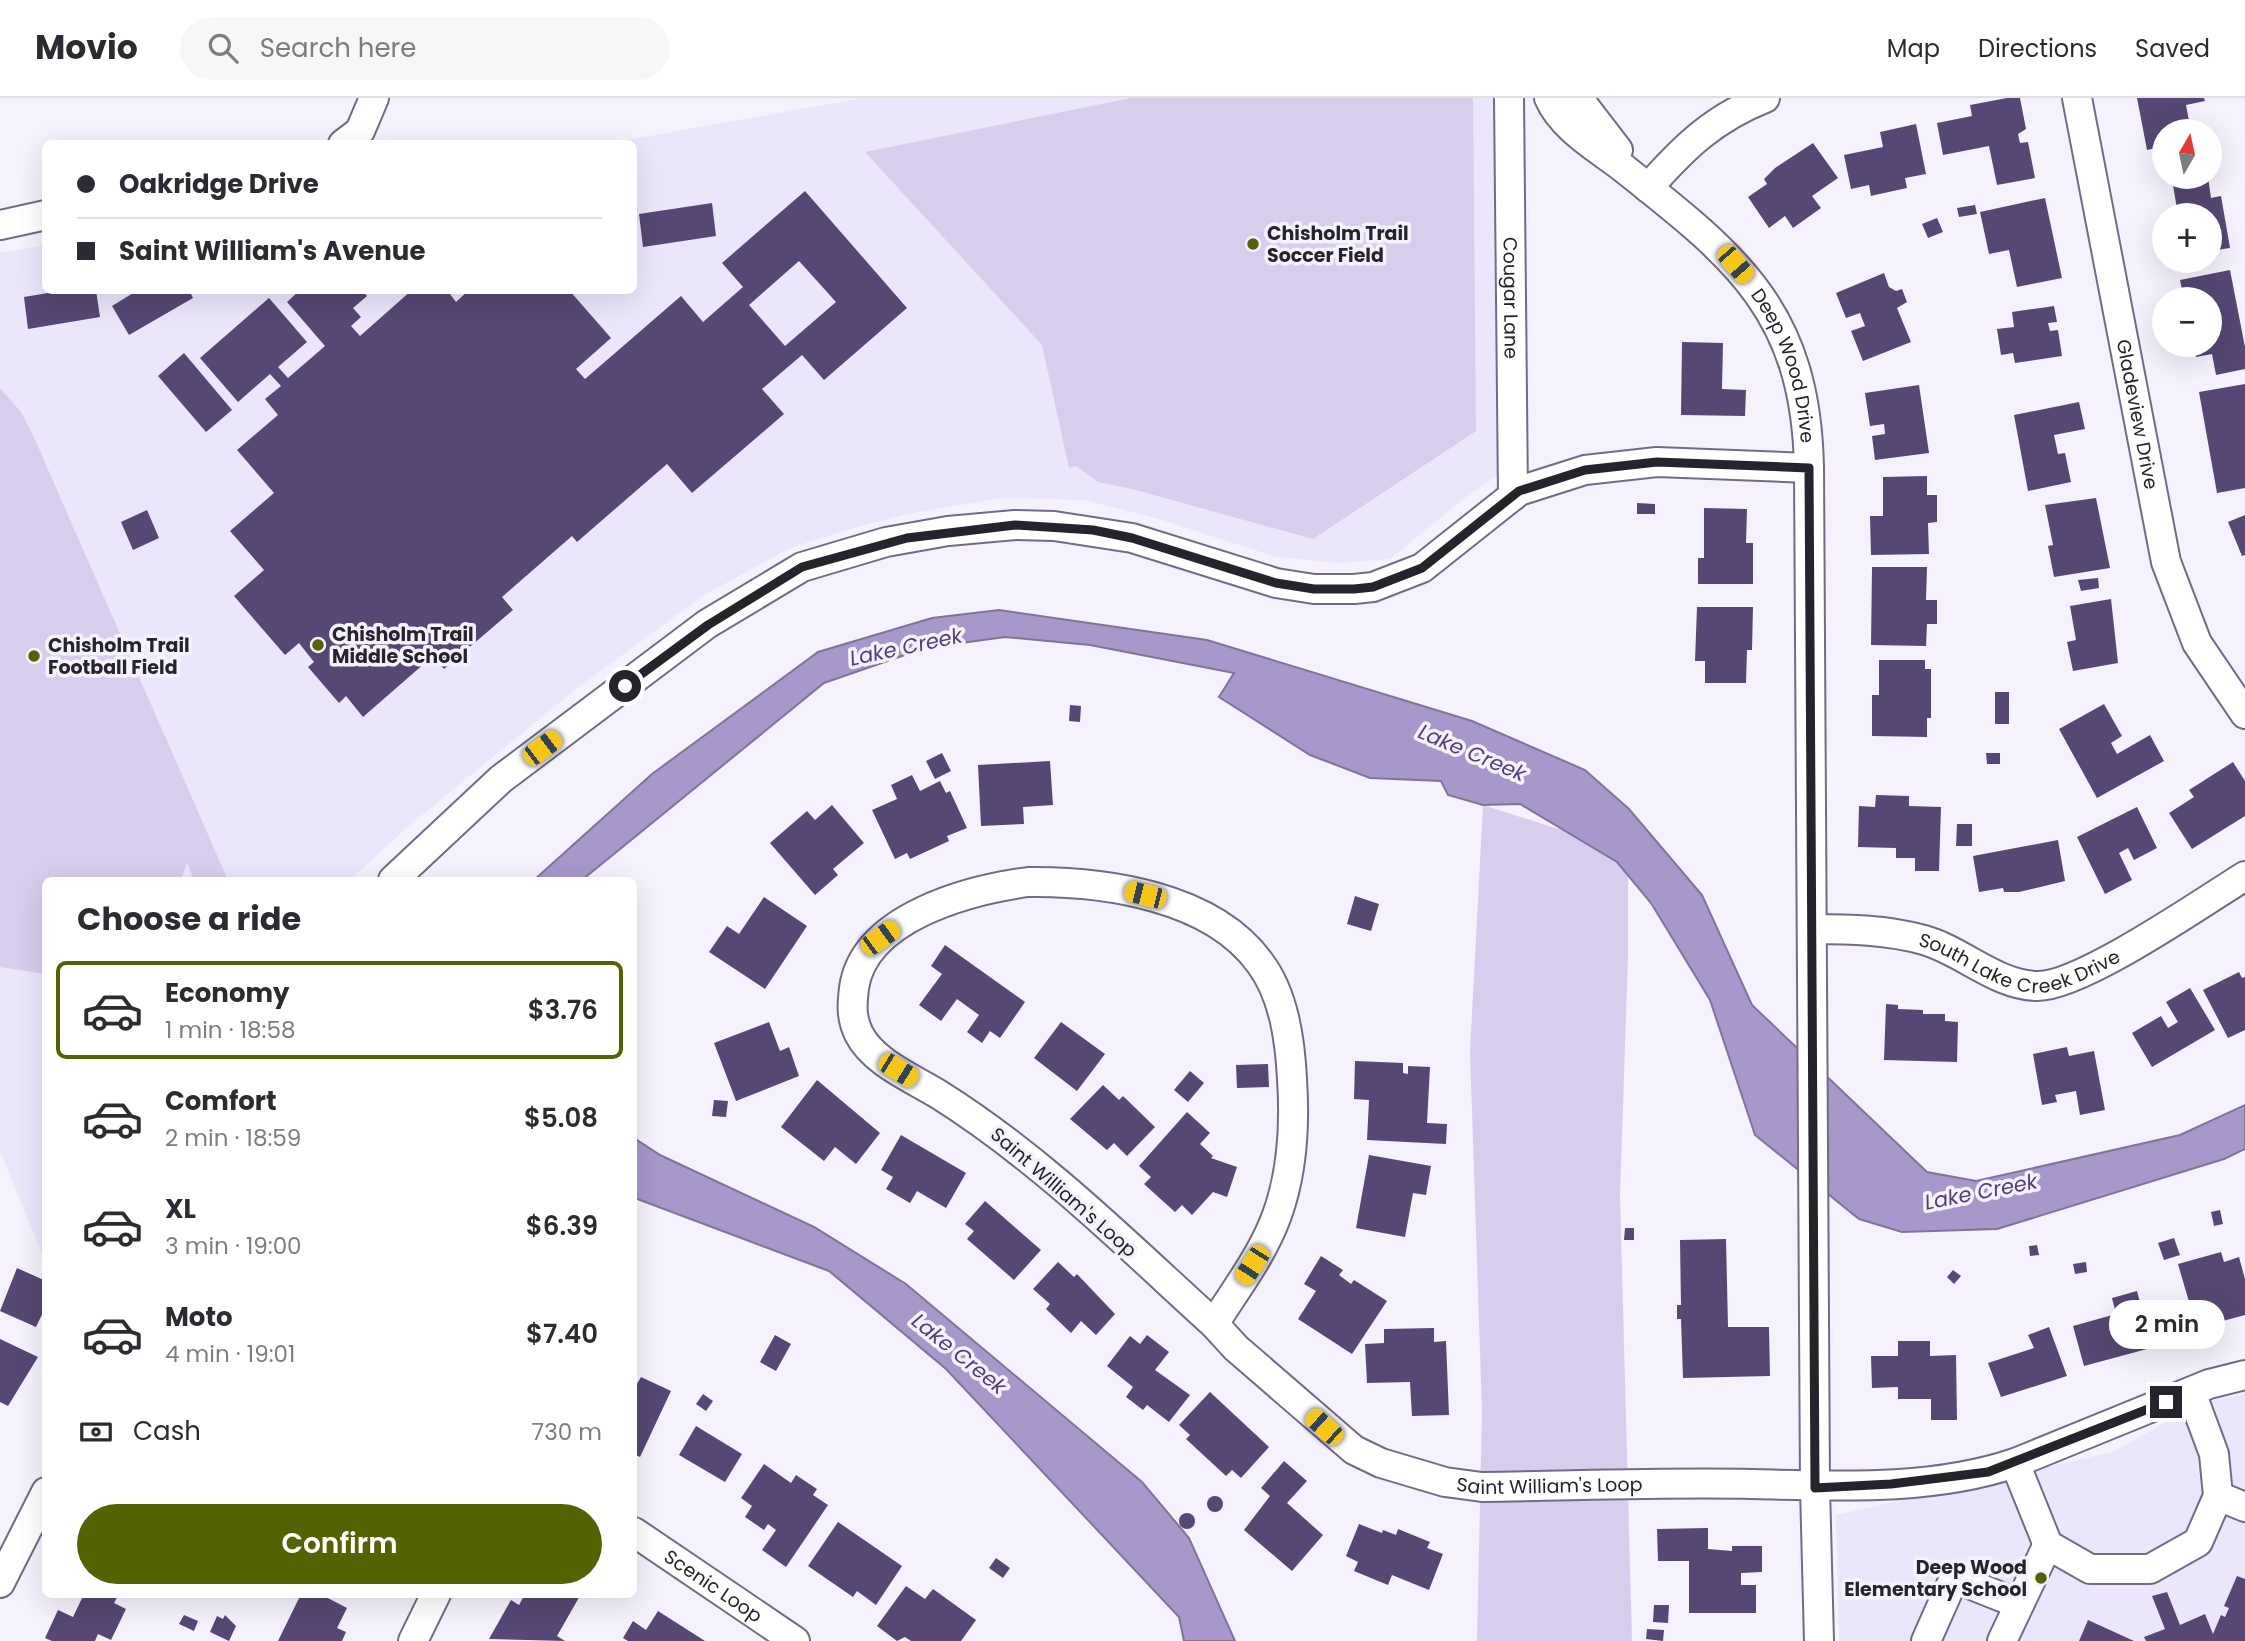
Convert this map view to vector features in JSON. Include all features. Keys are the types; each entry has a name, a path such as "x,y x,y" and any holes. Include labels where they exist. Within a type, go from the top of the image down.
{"street":[{"path":"349,140 360,131 374,98"},
{"name":"Cougar Lane","path":"1508,98 1513,496"},
{"name":"Deep Wood Drive","path":"1549,98 1563,119 1576,131 1648,188 1735,264 1774,314 1792,352 1802,389 1808,428 1809,468 1815,1488 1819,1641"},
{"name":"Deep Wood Drive","path":"1578,98 1648,188"},
{"path":"1648,188 1698,134 1742,107 1765,98"},
{"name":"Gladeview Drive","path":"2077,98 2166,562 2197,643 2245,715"},
{"path":"0,225 42,216"},
{"path":"396,877 501,779 708,625 802,567 886,542 948,531 1015,525 1054,526 1132,538 1276,583 1314,589 1373,587 1422,568 1437,559 1519,491 1585,470 1621,464 1809,468"},
{"name":"South Lake Creek Drive","path":"1813,929 1866,930 1926,940 2001,977 2037,986 2062,981 2133,946 2245,876"},
{"name":"Saint William's Loop","path":"1214,1324 1264,1245 1278,1214 1290,1166 1294,1106 1290,1047 1272,987 1262,965 1249,948 1212,922 1163,900 1108,885 1068,881 1028,882 969,893 922,913 880,938 863,961 855,979 852,1006 860,1037 876,1055 989,1127 1037,1163 1342,1443 1381,1463 1445,1482 1482,1487 1752,1484 1815,1488 1947,1479 1988,1472 2015,1463 2191,1392 2245,1375"},
{"path":"2015,1463 2048,1544 2090,1569 2150,1569 2198,1542 2218,1496 2214,1454 2191,1392"},
{"path":"2218,1496 2245,1507"},
{"path":"0,1583 42,1500"},
{"name":"Scenic Loop","path":"637,1534 794,1641"},
{"path":"2002,1641 2048,1544"},
{"path":"1926,1641 1954,1578 2019,1604"},
{"path":"413,1641 434,1598"}],"shaded area":[{"name":"Chisholm Trail Middle School","path":"863,98 1502,98 1503,472 1470,494 1390,559 1341,563 1276,557 1162,520 1085,500 1002,498 908,514 843,531 788,549 701,597 571,693 410,825 353,877 42,877 42,1254 0,1151 0,253 42,246 42,294 637,294 637,140 627,140"},
{"path":"1131,98 1473,98 1476,431 1313,539 1098,482 1076,466 1069,468 1042,345 865,152"},
{"path":"0,388 21,412 32,433 227,877 193,877 187,863 182,877 42,877 42,974 0,967"},
{"path":"1483,805 1628,851 1628,956 1620,1196 1632,1641 1477,1641 1482,1412 1470,1051"},
{"name":"Deep Wood Elementary School","path":"2245,1394 2245,1641 1839,1641 1836,1515 2113,1452 2202,1402"}],"water":[{"name":"Lake Creek","path":"999,610 1207,640 1472,721 1585,770 1629,809 1702,895 1752,1005 1927,1172 1976,1181 2180,1135 2245,1105 2245,1149 2224,1159 1997,1229 1902,1232 1859,1219 1755,1135 1710,1000 1651,903 1617,862 1520,804 1483,805 1448,795 1441,781 1370,778 1310,755 1219,697 1234,673 1090,645 1005,637 925,648 824,683 586,877 537,877 652,774 818,652 932,618"},
{"name":"Lake Creek","path":"637,1140 660,1155 814,1227 906,1284 1142,1482 1189,1538 1235,1641 1184,1641 1179,1617 946,1369 829,1271 637,1199"}],"building":[{"path":"2020,98 2026,129 2018,134 2020,143 2028,142 2035,178 1997,185 1989,146 1943,155 1937,123 1972,116 1970,105"},
{"path":"2137,98 2204,98 2205,101 2186,105 2189,119 2152,119 2152,149 2147,150"},
{"path":"1916,124 1926,174 1905,178 1907,188 1871,196 1869,185 1851,189 1844,155 1883,147 1880,132"},
{"path":"1813,143 1838,178 1812,196 1821,208 1793,228 1785,216 1769,228 1748,197 1767,184 1764,179 1775,168"},
{"path":"2174,189 2210,189 2211,198 2221,196 2230,248 2222,249 2222,203 2176,203"},
{"path":"805,191 907,308 824,380 802,355 762,389 784,414 692,493 667,464 577,542 572,536 502,597 513,610 444,669 433,656 363,717 346,696 339,703 308,667 314,662 299,643 285,655 234,596 264,570 230,531 274,493 237,450 278,415 265,399 281,386 270,374 238,402 200,358 269,298 307,342 278,367 288,378 325,346 287,302 296,294 365,294 367,296 353,308 361,317 351,326 360,336 407,294 450,294 456,302 465,294 572,294 611,338 576,369 585,379 681,296 703,322 743,287 722,263","holes":["799,261 836,302 785,346 749,305"]},
{"path":"2045,198 2062,278 2017,287 2009,250 1989,254 1980,212"},
{"path":"712,203 716,236 643,247 639,214"},
{"path":"1975,205 1977,214 1959,217 1957,208"},
{"path":"1937,218 1943,232 1928,238 1922,224"},
{"path":"2230,270 2245,347 2245,369 2216,375 2213,357 2222,357 2222,287 2181,287 2180,280"},
{"path":"1884,273 1889,287 1896,291 1902,289 1907,302 1897,308 1911,342 1863,361 1851,331 1865,326 1860,313 1846,318 1836,293"},
{"path":"42,294 97,294 100,317 28,329 24,297"},
{"path":"132,294 191,294 193,298 129,335 112,306"},
{"path":"2054,306 2057,322 2048,323 2050,331 2058,330 2062,356 2015,363 2013,353 2001,355 1997,329 2014,327 2012,312"},
{"path":"1682,342 1723,343 1722,389 1746,390 1745,416 1681,415"},
{"path":"184,353 232,410 206,432 158,376"},
{"path":"2245,384 2245,488 2217,493 2199,392"},
{"path":"1919,385 1929,453 1875,460 1872,436 1885,434 1884,424 1870,426 1865,393"},
{"path":"2079,402 2085,429 2054,435 2058,454 2065,453 2071,482 2028,491 2014,415"},
{"path":"1927,476 1927,495 1937,495 1937,522 1928,523 1929,554 1871,555 1870,516 1883,516 1883,477"},
{"path":"2096,498 2110,568 2054,577 2048,546 2053,545 2045,505"},
{"path":"1637,503 1655,504 1655,514 1637,514"},
{"path":"1704,508 1747,509 1746,543 1753,543 1753,584 1698,584 1698,558 1704,558"},
{"path":"147,510 159,538 133,550 121,522"},
{"path":"2245,515 2245,555 2242,556 2228,522"},
{"path":"1872,567 1927,567 1926,600 1937,600 1937,624 1927,624 1926,646 1871,645"},
{"path":"2098,578 2099,588 2081,591 2078,580"},
{"path":"2111,599 2118,663 2073,671 2067,642 2076,640 2070,606"},
{"path":"1697,607 1753,607 1752,650 1747,650 1746,683 1705,683 1705,661 1695,661"},
{"path":"1879,660 1925,660 1925,669 1931,669 1931,718 1927,718 1927,737 1872,736 1872,695 1879,695"},
{"path":"1995,692 2009,692 2009,724 1995,724"},
{"path":"2104,704 2122,736 2111,743 2117,754 2150,735 2164,761 2097,798 2059,729"},
{"path":"1070,705 1081,706 1080,722 1069,721"},
{"path":"942,753 951,771 935,779 926,761"},
{"path":"1986,753 2000,753 2000,764 1987,764"},
{"path":"1050,761 1053,805 1023,807 1024,824 981,826 978,765"},
{"path":"2233,762 2245,781 2245,816 2192,849 2169,813 2194,797 2189,790"},
{"path":"912,775 920,791 940,781 946,793 950,791 967,828 947,836 949,841 910,859 907,853 895,859 872,810 897,799 891,785"},
{"path":"1876,795 1909,796 1909,806 1941,807 1939,871 1915,871 1915,858 1896,858 1896,848 1858,847 1859,806 1875,807"},
{"path":"832,805 864,843 833,869 838,875 815,895 770,843 807,811 815,820"},
{"path":"2137,807 2157,848 2134,860 2128,848 2119,853 2132,880 2105,894 2077,837"},
{"path":"1957,824 1972,824 1972,846 1956,846"},
{"path":"2058,840 2065,881 2019,892 2004,892 2003,888 1979,892 1973,856"},
{"path":"1355,896 1379,904 1371,931 1347,924"},
{"path":"764,897 807,926 765,989 709,952 727,926 739,934"},
{"path":"945,945 1025,1002 1000,1038 990,1031 982,1043 967,1032 979,1015 957,999 941,1021 919,1005 942,974 931,966"},
{"path":"2239,972 2242,978 2245,977 2245,1030 2228,1038 2203,990"},
{"path":"2190,988 2215,1030 2152,1067 2132,1033 2161,1016 2168,1028 2178,1022 2166,1002"},
{"path":"1886,1004 1898,1005 1898,1009 1923,1010 1923,1014 1945,1014 1945,1021 1958,1022 1957,1062 1884,1060"},
{"path":"769,1022 780,1051 789,1047 799,1076 736,1101 714,1043"},
{"path":"1061,1022 1105,1054 1077,1091 1034,1058"},
{"path":"2067,1047 2069,1056 2094,1051 2105,1110 2080,1115 2076,1091 2055,1095 2057,1102 2042,1105 2033,1054"},
{"path":"1355,1061 1403,1063 1403,1073 1408,1074 1408,1066 1430,1067 1427,1123 1447,1124 1446,1144 1367,1140 1369,1100 1354,1099"},
{"path":"1268,1064 1269,1087 1237,1088 1236,1065"},
{"path":"1190,1071 1204,1083 1188,1102 1174,1090"},
{"path":"817,1080 880,1133 856,1164 835,1147 824,1161 781,1127"},
{"path":"1103,1085 1119,1100 1123,1096 1155,1127 1127,1156 1114,1143 1107,1150 1070,1119"},
{"path":"714,1100 728,1101 726,1117 712,1116"},
{"path":"1187,1112 1210,1133 1200,1144 1213,1156 1211,1158 1237,1167 1227,1197 1213,1192 1192,1215 1182,1205 1175,1212 1144,1184 1151,1177 1139,1166"},
{"path":"901,1135 966,1173 946,1208 917,1191 910,1203 886,1189 893,1177 881,1170"},
{"path":"1369,1155 1431,1166 1426,1195 1413,1193 1405,1237 1356,1228"},
{"path":"985,1201 1041,1250 1014,1280 967,1239 974,1231 965,1224"},
{"path":"2220,1210 2223,1224 2214,1226 2211,1212"},
{"path":"1625,1228 1634,1228 1634,1240 1624,1240"},
{"path":"2174,1238 2180,1255 2164,1260 2158,1243"},
{"path":"1726,1239 1728,1327 1769,1327 1770,1376 1683,1378 1681,1319 1677,1319 1677,1305 1681,1305 1680,1240"},
{"path":"2037,1245 2039,1255 2030,1256 2029,1246"},
{"path":"2221,1252 2224,1262 2239,1257 2245,1279 2245,1315 2219,1322 2216,1313 2194,1319 2178,1264"},
{"path":"1321,1256 1343,1270 1339,1275 1351,1284 1354,1280 1387,1301 1352,1354 1298,1319 1316,1291 1304,1284"},
{"path":"1058,1262 1074,1277 1077,1274 1115,1314 1096,1335 1081,1321 1071,1333 1046,1309 1050,1304 1033,1289"},
{"path":"2086,1262 2087,1272 2075,1274 2073,1264"},
{"path":"17,1268 42,1279 42,1314 36,1327 0,1311"},
{"path":"1953,1270 1961,1276 1954,1284 1947,1277"},
{"path":"2137,1291 2142,1310 2162,1304 2173,1342 2084,1366 2073,1326 2116,1314 2112,1298"},
{"path":"2049,1327 2067,1376 2001,1397 1988,1363 2034,1348 2028,1335"},
{"path":"1434,1328 1434,1342 1446,1341 1449,1415 1412,1416 1410,1382 1367,1383 1365,1344 1384,1343 1384,1329"},
{"path":"775,1335 791,1344 776,1371 760,1362"},
{"path":"1147,1335 1169,1352 1155,1370 1190,1395 1169,1422 1147,1405 1143,1410 1126,1397 1133,1387 1107,1366 1130,1336 1140,1344"},
{"path":"0,1339 38,1357 8,1406 0,1402"},
{"path":"1898,1341 1930,1341 1930,1356 1956,1355 1957,1420 1931,1420 1931,1399 1898,1399 1898,1387 1872,1388 1871,1356 1898,1356"},
{"path":"641,1377 671,1391 640,1457 637,1456 637,1384"},
{"path":"1210,1392 1269,1447 1241,1478 1232,1470 1226,1476 1186,1439 1190,1435 1179,1425"},
{"path":"703,1394 713,1401 706,1411 696,1404"},
{"path":"696,1426 742,1454 725,1482 679,1455"},
{"path":"1284,1461 1307,1481 1287,1503 1323,1535 1292,1571 1244,1530 1270,1496 1261,1488"},
{"path":"764,1464 791,1483 796,1475 817,1489 813,1495 828,1505 786,1567 762,1550 776,1530 768,1524 764,1530 745,1517 752,1506 741,1498"},
{"path":"1215,1496 1221,1498 1221,1510 1215,1512 1209,1510 1207,1504 1209,1498"},
{"path":"1187,1513 1193,1515 1193,1527 1187,1529 1181,1527 1179,1521 1181,1515"},
{"path":"838,1522 902,1566 876,1605 857,1591 853,1597 808,1566"},
{"path":"1359,1524 1396,1535 1398,1529 1430,1542 1427,1548 1443,1554 1429,1590 1392,1575 1388,1585 1354,1571 1358,1562 1346,1556"},
{"path":"1708,1528 1708,1549 1732,1551 1732,1546 1762,1546 1762,1572 1741,1573 1741,1585 1756,1585 1756,1613 1689,1613 1689,1561 1658,1561 1657,1529"},
{"path":"996,1558 1010,1568 1003,1578 989,1568"},
{"path":"2237,1576 2245,1579 2245,1641 2146,1641 2144,1637 2165,1629 2152,1596 2167,1592 2180,1625 2205,1614 2213,1634 2221,1615 2225,1617 2229,1608 2224,1606"},
{"path":"906,1586 925,1599 933,1589 976,1620 961,1641 911,1641 905,1637 897,1641 877,1626"},
{"path":"82,1598 117,1598 114,1603 126,1609 111,1640 98,1634 95,1641 52,1641 45,1638 58,1610 73,1617"},
{"path":"299,1598 328,1598 347,1608 337,1628 346,1632 342,1641 278,1641"},
{"path":"523,1598 579,1598 557,1636 565,1641 489,1639 511,1600 519,1605"},
{"path":"1654,1605 1669,1605 1668,1623 1653,1622"},
{"path":"658,1611 705,1641 628,1641 623,1638 633,1621 646,1630"},
{"path":"184,1615 198,1621 194,1631 179,1624"},
{"path":"225,1615 236,1626 229,1641 210,1632 217,1616 223,1619"},
{"path":"2088,1620 2134,1641 2079,1641"},
{"path":"1647,1629 1664,1630 1663,1641 1646,1639"}],"place":[{"name":"Chisholm Trail Soccer Field","path":"1253,244"},
{"name":"Chisholm Trail Middle School","path":"318,645"},
{"name":"Chisholm Trail Football Field","path":"34,656"},
{"name":"Deep Wood Elementary School","path":"2041,1578"}],"route":[{"path":"625,686 708,625 802,567 907,538 1015,525 1093,530 1132,538 1276,583 1314,589 1354,589 1390,582 1422,568 1437,559 1519,491 1585,470 1657,462 1809,468 1815,1488 1947,1479 1988,1472 2166,1402"}]}
